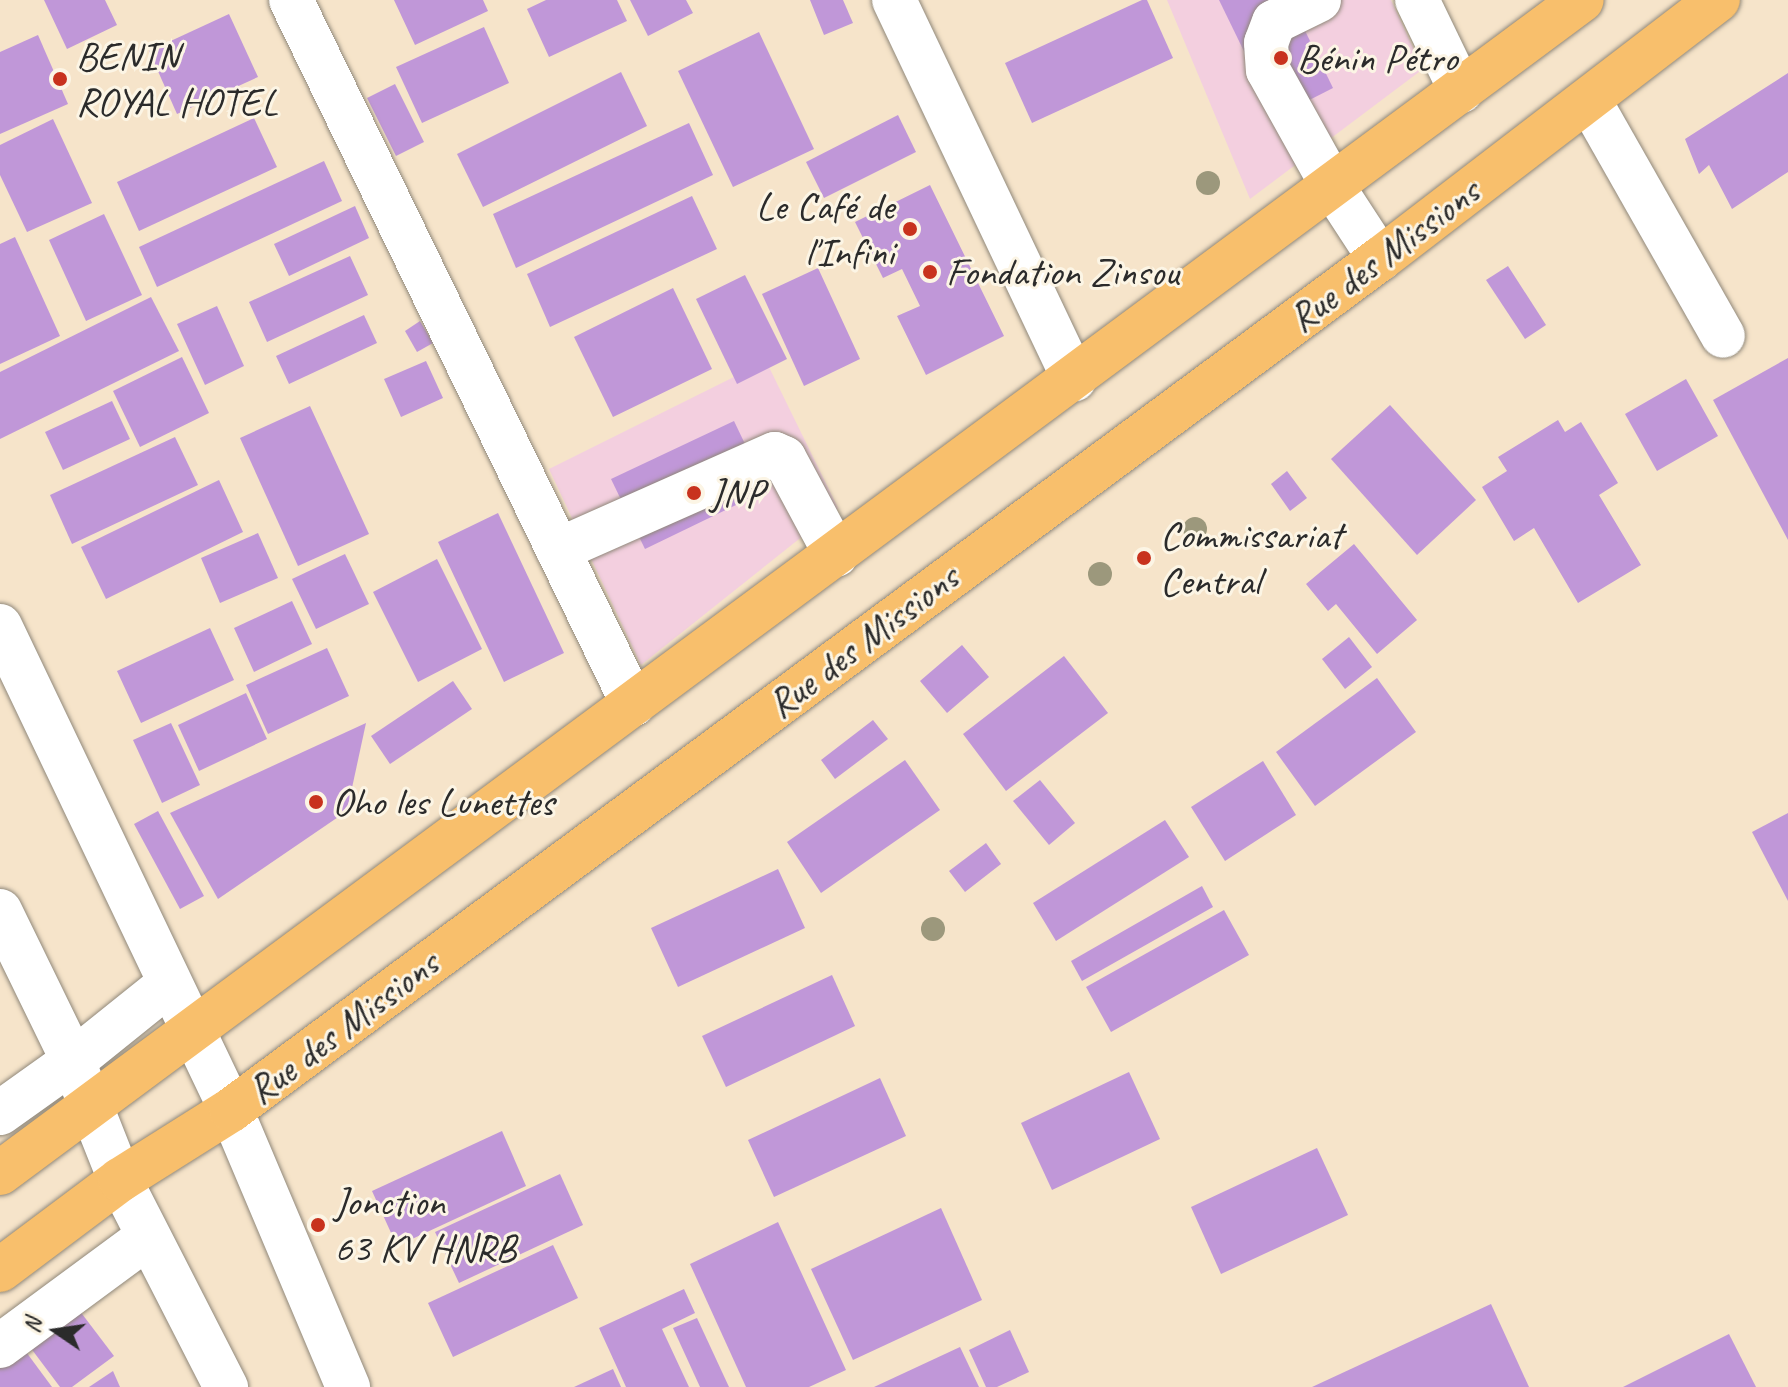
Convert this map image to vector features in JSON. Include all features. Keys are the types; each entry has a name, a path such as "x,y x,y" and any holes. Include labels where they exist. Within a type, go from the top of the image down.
{"highway":[{"path":"0,1173 1582,0"},
{"name":"Rue des Missions","path":"0,1270 120,1180 231,1110 1380,259 1718,0"}],"street":[{"path":"291,0 633,704"},
{"path":"894,0 1074,379"},
{"path":"1319,0 1274,22 1266,43 1268,70 1333,187 1380,259"},
{"path":"1417,0 1461,91"},
{"path":"1589,100 1723,336"},
{"path":"558,550 775,454 784,458 836,555"},
{"path":"0,626 231,1110 348,1387"},
{"path":"0,911 73,1061 120,1180 226,1387"},
{"path":"0,1113 73,1061 170,983"},
{"path":"0,1346 148,1237"}],"shaded area":[{"path":"1167,0 1391,0 1423,69 1250,199"},
{"path":"766,361 838,508 641,665 549,469"}],"building":[{"path":"44,0 105,0 117,25 67,49"},
{"path":"394,0 483,0 488,11 415,45"},
{"path":"546,0 617,0 627,21 549,57 527,9"},
{"path":"630,0 686,0 693,13 648,36"},
{"path":"810,0 843,0 853,23 824,35"},
{"path":"1147,0 1173,58 1032,123 1005,63"},
{"path":"1219,0 1290,0 1333,88 1276,117"},
{"path":"229,14 258,77 177,114 149,51"},
{"path":"484,27 509,83 422,123 396,67"},
{"path":"759,32 814,149 733,187 678,71"},
{"path":"38,35 68,104 0,134 0,52"},
{"path":"621,72 647,126 483,207 457,154"},
{"path":"1788,73 1788,172 1732,209 1709,165 1699,174 1685,139"},
{"path":"395,84 424,142 396,156 367,98"},
{"path":"898,115 916,152 824,198 806,162"},
{"path":"254,118 277,167 139,231 117,182"},
{"path":"53,119 92,203 27,232 0,175 0,145"},
{"path":"689,123 713,175 516,268 493,214"},
{"path":"324,161 342,201 157,287 139,247"},
{"path":"930,185 1004,336 926,375 897,316 920,306 902,269 883,278 855,222"},
{"path":"692,196 717,249 550,327 527,274"},
{"path":"355,206 369,238 289,276 274,244"},
{"path":"104,214 142,295 86,321 49,240"},
{"path":"15,237 60,336 0,364 0,244"},
{"path":"350,256 368,295 267,342 249,302"},
{"path":"1508,266 1546,325 1525,339 1486,280"},
{"path":"818,268 860,359 804,386 762,294"},
{"path":"745,275 787,359 737,384 696,299"},
{"path":"673,288 712,369 613,417 574,337"},
{"path":"151,297 179,351 0,439 0,372"},
{"path":"217,306 244,366 205,385 177,324"},
{"path":"364,315 377,343 289,384 276,356"},
{"path":"420,321 433,343 417,352 405,331"},
{"path":"182,357 209,413 140,447 113,391"},
{"path":"1788,358 1788,540 1713,400"},
{"path":"426,361 443,398 401,417 384,379"},
{"path":"1686,379 1718,436 1657,471 1625,414"},
{"path":"112,401 130,439 63,470 45,432"},
{"path":"1390,405 1476,500 1417,555 1331,459"},
{"path":"310,406 369,534 298,566 240,438"},
{"path":"1558,420 1565,432 1581,422 1618,483 1599,495 1641,565 1578,603 1534,528 1514,541 1482,487 1507,471 1498,457"},
{"path":"734,421 767,490 645,549 611,479"},
{"path":"175,437 198,485 72,544 50,495"},
{"path":"1287,471 1307,498 1290,511 1271,484"},
{"path":"219,480 243,532 106,599 81,547"},
{"path":"498,513 564,653 504,682 438,542"},
{"path":"258,533 278,578 220,603 201,558"},
{"path":"1354,544 1417,620 1377,654 1336,604 1328,611 1306,584"},
{"path":"345,554 369,604 316,629 292,579"},
{"path":"437,559 482,649 418,682 373,592"},
{"path":"292,601 312,644 254,672 234,628"},
{"path":"210,628 234,680 141,723 117,671"},
{"path":"1349,637 1372,667 1345,689 1322,659"},
{"path":"962,645 989,677 947,713 920,681"},
{"path":"327,648 349,696 268,734 246,685"},
{"path":"1064,656 1108,713 1006,791 963,734"},
{"path":"1377,678 1416,732 1315,806 1276,752"},
{"path":"453,681 472,709 390,764 371,736"},
{"path":"246,693 267,739 199,771 178,725"},
{"path":"873,720 888,739 835,779 821,760"},
{"path":"171,723 200,785 162,803 133,740"},
{"path":"366,723 347,811 218,899 170,813"},
{"path":"905,760 940,810 821,893 787,842"},
{"path":"1263,761 1296,815 1225,861 1191,807"},
{"path":"1040,780 1075,823 1049,845 1013,801"},
{"path":"158,811 204,896 180,909 134,824"},
{"path":"1788,813 1788,901 1752,832"},
{"path":"1165,820 1189,857 1056,941 1033,903"},
{"path":"986,843 1001,864 965,892 949,871"},
{"path":"778,869 805,928 678,987 651,928"},
{"path":"1202,886 1213,907 1082,981 1071,961"},
{"path":"1224,910 1249,955 1111,1032 1086,987"},
{"path":"832,975 855,1026 726,1087 702,1036"},
{"path":"1129,1072 1160,1139 1052,1190 1021,1123"},
{"path":"880,1078 906,1136 774,1197 748,1140"},
{"path":"502,1131 526,1186 397,1246 372,1191"},
{"path":"1317,1148 1348,1215 1221,1274 1191,1207"},
{"path":"560,1174 583,1225 459,1283 435,1232"},
{"path":"941,1208 982,1300 853,1360 811,1269"},
{"path":"778,1222 846,1370 809,1387 746,1387 690,1264"},
{"path":"553,1245 578,1298 453,1357 428,1303"},
{"path":"684,1289 695,1313 662,1329 689,1387 626,1387 599,1328"},
{"path":"73,1302 114,1356 72,1387 60,1387 24,1339"},
{"path":"1491,1304 1529,1387 1312,1387"},
{"path":"697,1318 729,1387 700,1387 673,1328"},
{"path":"1010,1330 1029,1372 997,1387 986,1387 969,1350"},
{"path":"1729,1334 1756,1387 1623,1387"},
{"path":"18,1341 52,1387 0,1387 0,1354"},
{"path":"960,1347 979,1387 874,1387"},
{"path":"613,1369 621,1387 574,1387"},
{"path":"113,1371 120,1387 89,1387"}],"place":[{"name":"Bénin Pétro","path":"1281,58"},
{"name":"BENIN ROYAL HOTEL","path":"60,79"},
{"name":"Le Café de l'Infini","path":"910,229"},
{"name":"Fondation Zinsou","path":"930,272"},
{"name":"JNP","path":"694,493"},
{"name":"Commissariat Central","path":"1144,558"},
{"name":"Oho les Lunettes","path":"316,802"},
{"name":"Jonction 63 KV HNRB","path":"318,1225"}]}
